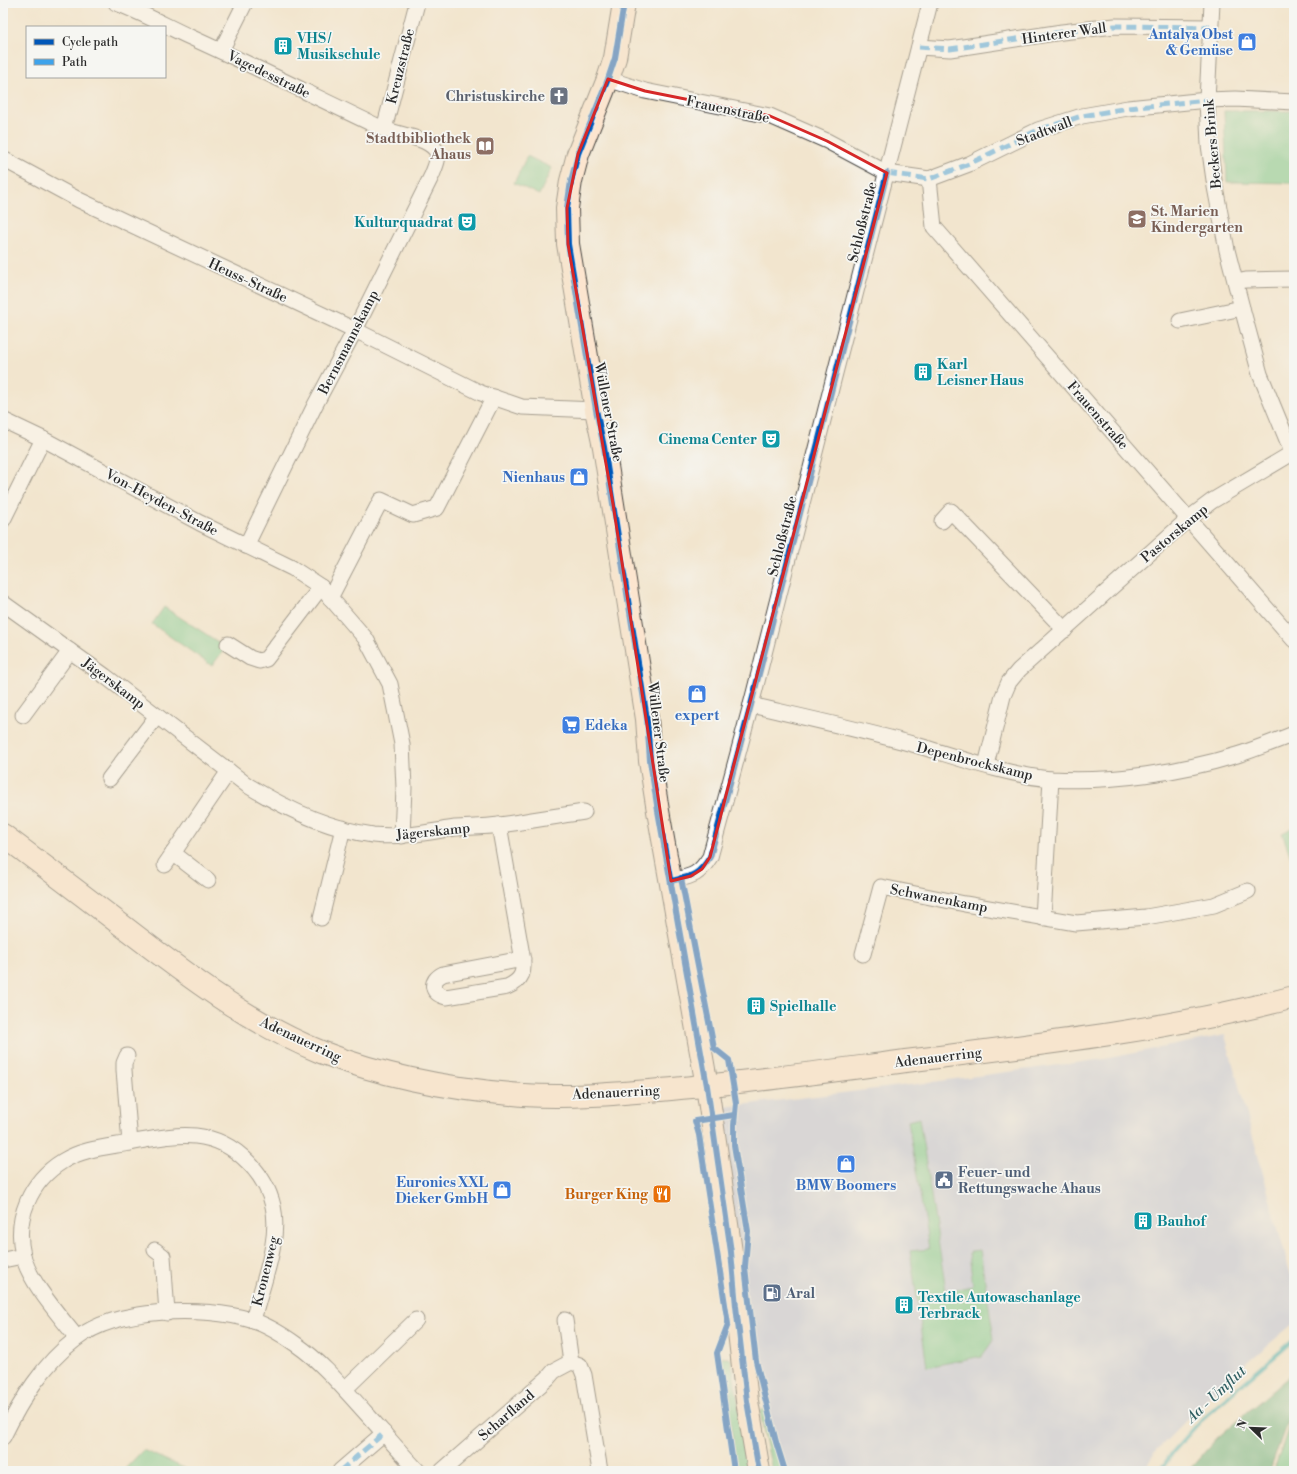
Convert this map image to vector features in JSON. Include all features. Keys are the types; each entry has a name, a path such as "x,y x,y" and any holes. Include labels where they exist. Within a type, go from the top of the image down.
{"main road":[{"name":"Wüllener Straße","path":"624,3 618,42 608,79 578,154 571,181 567,208 568,244 611,490 647,719 650,761 658,811 707,1086 731,1252 747,1401 759,1471"},
{"name":"Adenauerring","path":"3,835 170,963 217,995 264,1023 320,1051 371,1068 408,1078 493,1092 525,1095 604,1095 707,1086 1145,1029 1220,1015 1294,997"}],"street":[{"name":"Vagedesstraße","path":"116,3 221,51 384,129 424,142"},
{"path":"221,51 244,3"},
{"name":"Kreuzstraße","path":"384,129 417,3"},
{"name":"Schloßstraße","path":"671,881 691,876 702,869 710,857 751,706 930,3"},
{"name":"Beckers Brink","path":"1212,3 1207,100 1209,145 1215,187 1227,250 1260,374 1293,452"},
{"name":"Hinterer Wall","path":"919,47 950,49 1062,32 1115,26 1210,27"},
{"name":"Frauenstraße","path":"608,79 645,91 770,116 827,141 887,173"},
{"name":"Stadtwall","path":"887,173 929,179 969,164 1038,130 1082,116 1128,108 1207,100 1235,99 1294,102"},
{"name":"Bernsmannskamp","path":"246,546 315,405 355,330 436,164 438,155 437,151 431,145 424,142"},
{"name":"Heuss-Straße","path":"3,159 78,200 355,330 481,393 522,407 596,410"},
{"name":"Frauenstraße","path":"929,179 934,227 1294,640"},
{"path":"1236,282 1246,280 1294,279"},
{"path":"1180,321 1242,308"},
{"path":"228,644 259,662 266,659 326,592 381,500 413,515 437,508 494,397"},
{"name":"Von-Heyden-Straße","path":"3,420 43,439 246,546 292,568 326,592 366,639 390,684 402,744 404,788 402,836"},
{"path":"3,520 43,439"},
{"name":"Pastorskamp","path":"986,765 1003,696 1009,682 1019,670 1188,519 1212,500 1293,452"},
{"path":"942,521 951,511 1065,630"},
{"name":"Jägerskamp","path":"3,603 70,651 253,789 299,814 343,828 373,835 402,836 456,828 499,825 584,812"},
{"name":"Jägerskamp","path":"23,715 70,651"},
{"name":"Depenbrockskamp","path":"751,706 857,729 1020,774 1051,779 1086,780 1135,776 1186,767 1238,755 1294,734"},
{"name":"Jägerskamp","path":"109,780 157,716"},
{"path":"208,880 169,859 229,771"},
{"path":"1042,918 1051,779"},
{"path":"499,825 523,959 524,966 521,976 515,983 507,987 446,998 438,995 434,991 434,983 436,978 443,974 523,959"},
{"path":"321,918 343,828"},
{"name":"Schwanenkamp","path":"863,954 881,886 1042,918 1076,923 1146,917 1214,905 1248,891"},
{"path":"127,1056 124,1070 130,1143"},
{"name":"Kronenweg","path":"77,1338 36,1283 23,1256 20,1234 24,1210 32,1192 43,1177 62,1161 82,1153 144,1140 175,1136 192,1135 207,1137 220,1141 232,1148 253,1167 262,1180 273,1206 275,1233 253,1321"},
{"path":"154,1250 163,1256 167,1313"},
{"path":"3,1260 23,1256"},
{"path":"3,1437 18,1409 44,1369 57,1355 77,1338 100,1325 118,1319 141,1315 188,1311 208,1312 253,1321 284,1336 297,1345 345,1389 418,1471"},
{"path":"345,1389 416,1320"},
{"path":"565,1320 571,1362 580,1365 584,1375 600,1471"},
{"name":"Scharfland","path":"442,1471 548,1378 554,1370 571,1362"},
{"path":"340,1471 384,1433"}],"highlighted area":[{"path":"608,79 645,91 770,116 827,141 887,173 710,857 702,869 691,876 671,881 613,504 568,244 567,208 578,154"}],"shaded area":[{"path":"1225,1035 1294,1287 1294,1323 1223,1383 1156,1451 1143,1471 775,1471 716,1108 918,1084 1104,1059"}],"green space":[{"path":"1224,111 1294,111 1294,183 1227,182"},
{"path":"527,156 552,168 539,195 514,183"},
{"path":"164,607 226,647 212,666 152,624"},
{"path":"1294,827 1294,863 1293,863 1282,833"},
{"path":"919,1118 946,1291 973,1286 969,1254 971,1251 980,1250 994,1339 982,1356 927,1367 910,1251 929,1249 908,1121"},
{"path":"722,1356 731,1359 750,1471 737,1471 721,1358"},
{"path":"1294,1372 1294,1402 1270,1471 1188,1471 1217,1438"},
{"path":"764,1408 783,1471 772,1471 760,1412"},
{"path":"1294,1411 1294,1471 1274,1471"},
{"path":"143,1450 191,1471 123,1471"}],"waterway":[{"name":"Aa - Umflut","path":"1160,1471 1173,1452 1203,1418 1294,1340"}],"marked path":[{"path":"919,47 950,49 1062,32 1115,26 1210,27"},
{"path":"887,173 929,179 969,164 1038,130 1082,116 1128,108 1207,100"},
{"path":"340,1471 384,1433"}],"cycle path":[{"path":"624,3 615,58 578,154 571,181 567,208 568,244 596,410 604,447 647,719 650,761 658,811 707,1086 731,1252 747,1401 759,1471"},
{"path":"671,881 684,878 698,872 710,857 751,705 887,173"},
{"path":"681,878 714,1048 729,1060 736,1103 734,1145 748,1231 745,1267 756,1361 776,1442 785,1471"},
{"path":"734,1115 695,1121 699,1135 728,1324 717,1353 734,1471"}],"place":[{"name":"Antalya Obst & Gemüse","path":"1247,42"},
{"name":"VHS / Musikschule","path":"283,46"},
{"name":"Christuskirche","path":"559,96"},
{"name":"Stadtbibliothek Ahaus","path":"485,146"},
{"name":"St. Marien Kindergarten","path":"1137,219"},
{"name":"Kulturquadrat","path":"467,222"},
{"name":"Karl Leisner Haus","path":"923,372"},
{"name":"Cinema Center","path":"771,439"},
{"name":"Nienhaus","path":"579,477"},
{"name":"expert","path":"697,694"},
{"name":"Edeka","path":"571,725"},
{"name":"Spielhalle","path":"756,1006"},
{"name":"BMW Boomers","path":"846,1164"},
{"name":"Feuer- und Rettungswache Ahaus","path":"944,1180"},
{"name":"Euronics XXL Dieker GmbH","path":"502,1190"},
{"name":"Burger King","path":"662,1194"},
{"name":"Bauhof","path":"1143,1221"},
{"name":"Aral","path":"772,1293"},
{"name":"Textile Autowaschanlage Terbrack","path":"904,1305"}]}
